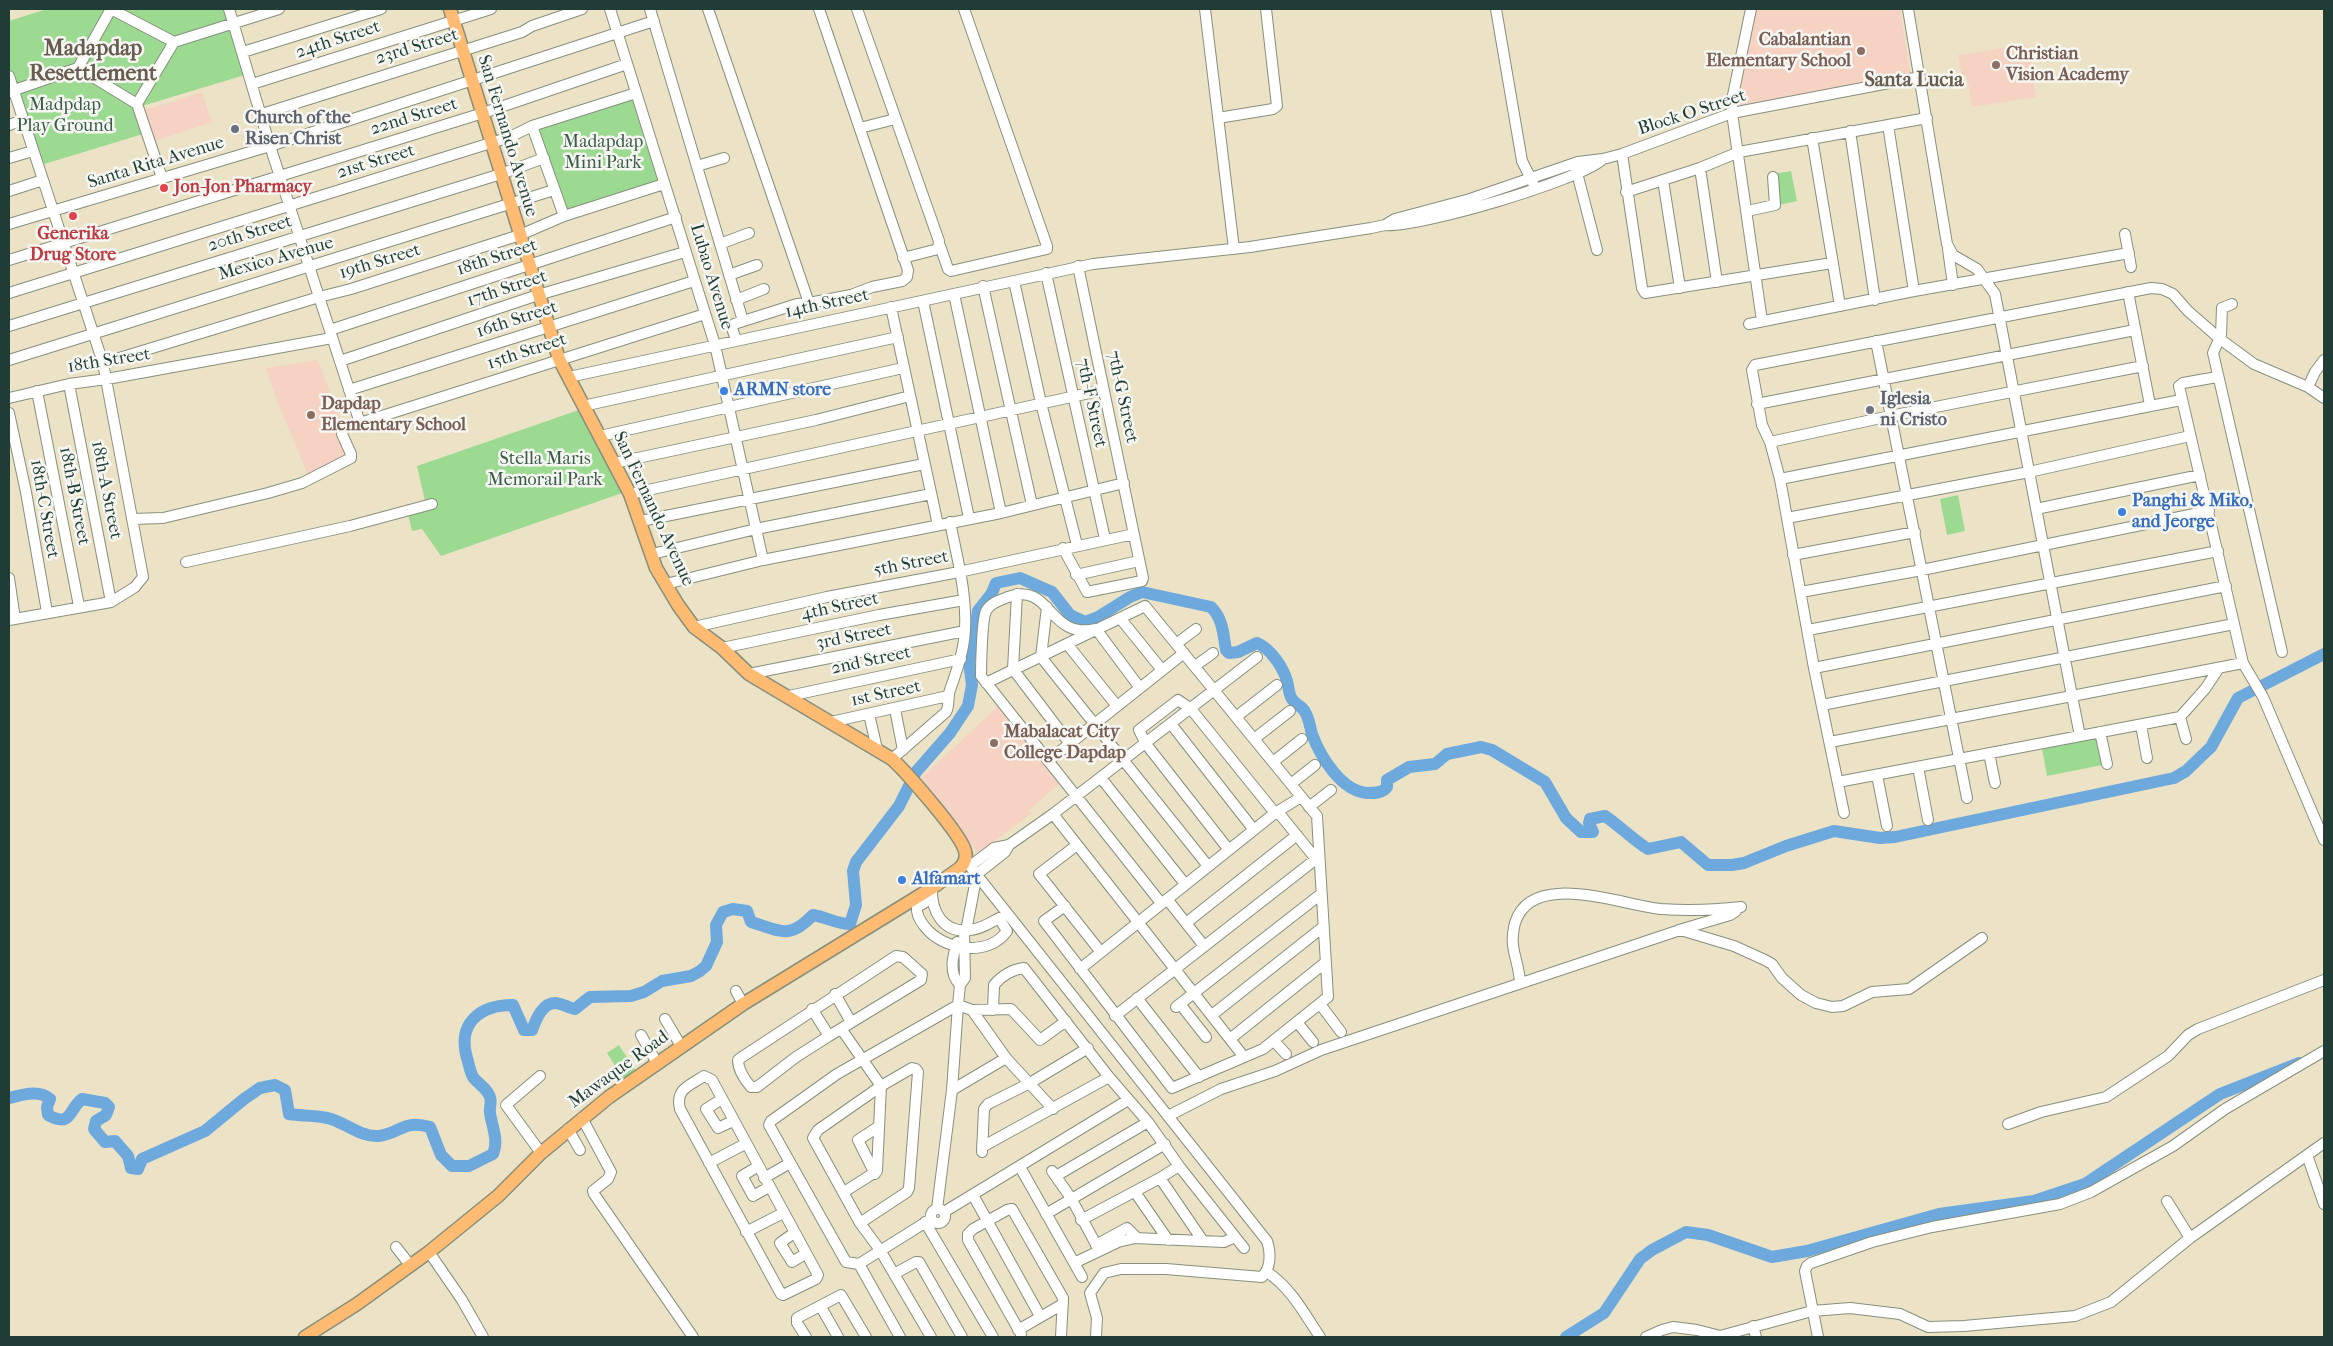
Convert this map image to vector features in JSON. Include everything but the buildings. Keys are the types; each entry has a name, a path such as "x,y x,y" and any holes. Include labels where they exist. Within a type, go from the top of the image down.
{"main road":[{"name":"San Fernando Avenue","path":"451,14 483,113 528,265 560,359 630,494 656,568 678,605 694,627 722,648 749,674 877,748 892,759 910,775 954,832 969,863"},
{"name":"Mawaque Road","path":"305,1337 357,1304 428,1252 498,1196 568,1129 657,1062 743,1004 931,893 960,868 969,863"}],"street":[{"path":"11,91 78,68 111,9 174,42"},
{"path":"229,9 262,114 270,146 281,175 289,206 360,423"},
{"path":"137,104 174,42 279,9"},
{"path":"243,52 381,9"},
{"name":"24th Street","path":"252,84 451,14 490,9"},
{"name":"23rd Street","path":"262,114 522,32 532,26 582,9"},
{"name":"Lubao Avenue","path":"610,9 715,344 763,560"},
{"path":"650,9 743,321"},
{"path":"708,9 809,303"},
{"path":"736,340 732,326 743,321 797,304 851,295 902,281 907,277 908,270 898,239 819,9"},
{"path":"857,9 948,269 951,271 1047,249 964,9"},
{"path":"1205,9 1234,248"},
{"path":"1218,118 1273,109 1277,106 1266,9"},
{"path":"1496,9 1522,157 1533,184"},
{"path":"1751,9 1732,100 1732,113 1762,321"},
{"path":"1908,9 1953,285"},
{"name":"Santa Rita Avenue","path":"9,224 270,146 654,21"},
{"name":"22nd Street","path":"9,260 483,113 627,64"},
{"path":"78,68 137,104 162,178"},
{"path":"9,76 11,91 54,210 103,363 142,577 135,587 111,602 12,619 9,578"},
{"name":"Block O Street","path":"1603,159 1622,154 1732,113 1920,77"},
{"name":"21st Street","path":"9,293 491,144 532,126 636,92"},
{"path":"1626,192 1700,168 1739,152 1927,118"},
{"path":"860,128 895,119"},
{"path":"9,125 23,120"},
{"path":"1888,125 1914,291"},
{"path":"532,126 564,216"},
{"path":"1850,131 1875,300"},
{"path":"1812,138 1840,306"},
{"path":"9,158 33,151"},
{"path":"1622,154 1642,292 1648,294 1832,263"},
{"name":"20th Street","path":"9,326 501,174 544,158"},
{"path":"697,166 724,158"},
{"path":"1533,184 1574,164 1603,159"},
{"path":"1533,184 1577,174 1603,159"},
{"path":"1574,164 1597,250"},
{"path":"1700,168 1717,282"},
{"path":"1747,212 1775,205 1773,178"},
{"path":"9,191 43,180"},
{"path":"1663,180 1680,288"},
{"name":"19th Street","path":"103,363 319,296 352,289 520,235 564,216 664,184"},
{"name":"14th Street","path":"569,377 1078,266 1351,232 1385,225 1395,219 1442,211 1533,184"},
{"name":"Mexico Avenue","path":"9,360 95,334 205,297 310,267 554,190"},
{"name":"18th Street","path":"9,398 69,384 107,379 331,334 528,265 676,217"},
{"path":"720,244 749,233"},
{"path":"2125,234 2131,267"},
{"path":"1947,244 1954,255 1977,269 1995,294 2080,736"},
{"path":"903,258 938,250 940,246"},
{"name":"17th Street","path":"340,361 538,295 685,252"},
{"path":"1749,324 1914,291 2129,253"},
{"path":"729,275 757,265"},
{"name":"7th-G Street","path":"1076,575 1086,592 1099,591 1142,581 1143,578 1078,266"},
{"name":"7th-F Street","path":"1046,273 1105,540"},
{"name":"16th Street","path":"349,390 694,281"},
{"path":"1014,281 1041,403 1077,545"},
{"path":"984,286 1032,505"},
{"path":"1844,813 1814,668 1780,479 1757,404 1752,370 1755,365 2151,288 2162,289 2173,294 2188,311 2220,339 2254,364 2308,388 2324,398"},
{"path":"736,300 764,289"},
{"path":"2128,292 2150,405"},
{"path":"954,294 1001,513"},
{"path":"922,301 969,518"},
{"path":"2232,304 2222,308 2220,339 2213,354 2282,652"},
{"path":"891,307 938,525"},
{"name":"15th Street","path":"132,519 162,518 302,483 351,458 342,432 344,428 705,314"},
{"path":"1757,404 2135,330"},
{"path":"584,406 898,337"},
{"path":"1876,341 1967,798"},
{"path":"2308,388 2315,372 2324,360"},
{"path":"1770,442 1890,416 2143,366"},
{"path":"600,436 904,368"},
{"path":"2218,377 2183,383 2179,386 2181,400 2209,511 2243,663 2260,691 2324,840"},
{"name":"18th-A Street","path":"69,384 111,602"},
{"path":"630,494 1103,390"},
{"name":"18th-B Street","path":"37,391 79,606"},
{"path":"614,463 736,438 910,396"},
{"path":"1780,479 2181,400"},
{"name":"18th-C Street","path":"9,413 26,492 47,612"},
{"path":"1787,518 2029,472 2190,436"},
{"path":"641,522 924,464"},
{"path":"2036,509 2200,475"},
{"path":"666,584 763,560 1001,513 1124,483"},
{"path":"652,554 756,529 931,494"},
{"path":"186,562 350,526 432,504"},
{"path":"1800,592 1922,570 2209,511"},
{"path":"892,759 946,712 949,706 948,696 961,658 965,631 964,600 950,522"},
{"path":"1793,555 1915,532"},
{"name":"5th Street","path":"694,627 827,596 959,572 1134,534"},
{"path":"1063,548 1076,575 1140,561"},
{"path":"1808,630 2218,551"},
{"path":"1814,668 2226,586"},
{"path":"1096,629 1086,631 1074,630 1057,620 1042,601 1024,593 992,603 985,612 980,676 1164,901 1186,923 1204,946"},
{"path":"1017,594 1014,670 1070,744"},
{"name":"4th Street","path":"722,648 878,614 964,600"},
{"path":"1047,606 1041,657 1208,866"},
{"path":"986,682 1146,606 1317,816 1318,861 1322,894 1328,998 1263,1049 1172,1088 1114,1016 1044,921 1064,906"},
{"path":"1120,618 1162,670"},
{"path":"1822,705 2234,624"},
{"path":"1096,629 1140,688"},
{"path":"1176,644 1196,629"},
{"name":"3rd Street","path":"749,674 965,631"},
{"path":"1067,644 1116,706"},
{"path":"1048,761 1184,653"},
{"path":"1195,666 1213,653"},
{"name":"2nd Street","path":"789,696 961,658"},
{"path":"969,863 1005,852 1008,845 1101,778 1257,658"},
{"path":"1830,742 2243,663"},
{"path":"1838,782 2180,717 2205,689 2219,668"},
{"path":"1236,717 1277,685"},
{"name":"1st Street","path":"831,722 948,696"},
{"path":"1229,850 1146,744 1140,730 1178,700 1191,709 1318,861"},
{"path":"895,709 903,750"},
{"path":"1254,739 1290,712"},
{"path":"869,714 877,748"},
{"path":"2180,717 2186,740"},
{"path":"1171,724 1254,830"},
{"path":"2141,725 2147,758"},
{"path":"2100,732 2107,764"},
{"path":"1272,762 1302,739"},
{"path":"1989,754 1995,783"},
{"path":"1291,784 1315,765"},
{"path":"1918,767 1928,820"},
{"path":"1877,775 1887,826"},
{"path":"1101,778 1185,884"},
{"path":"1309,807 1330,790"},
{"path":"1080,969 1100,951 1254,830 1301,797"},
{"path":"1053,814 1244,1057"},
{"path":"1186,923 1297,835"},
{"path":"1077,845 1039,874 1100,951"},
{"path":"1114,1016 1318,861"},
{"path":"969,863 1004,916 1268,1241 1270,1249 1267,1272 1262,1277 1182,1270 1121,1270 1108,1272 1102,1276 1090,1293 1097,1318 1096,1337"},
{"path":"969,863 964,930 960,948 965,978 960,985 958,1005 952,1090 940,1211 945,1217 941,1223 928,1221 859,1264 846,1262 768,1125 770,1121 862,1059 958,1005 972,1010 1014,1011 1040,1040 1066,1021"},
{"path":"931,893 935,913 942,922 964,930 981,928 1004,916"},
{"path":"931,893 917,906 919,920 932,936 960,948 993,942 1006,934 1007,929 1004,916"},
{"path":"1206,1037 1178,1005 1322,894"},
{"path":"1168,1116 1221,1089 1275,1071 1321,1050 1730,915 1741,908 1720,910 1661,909 1576,894 1556,894 1536,898 1523,908 1516,923 1512,946 1520,972 1520,983"},
{"path":"1212,1016 1324,927"},
{"path":"1677,931 1684,931 1734,946 1765,960 1772,964 1782,978 1801,995 1816,1003 1832,1007 1843,1006 1872,992 1909,989 1982,938"},
{"path":"899,955 922,974 921,980 796,1057 757,1087 752,1087 746,1082 738,1066 738,1060 835,994 899,955"},
{"path":"1230,1039 1326,962"},
{"path":"993,1010 994,985 1004,976 1018,968 1024,968 1088,1048 1108,1077 1148,1122 1179,1166 1244,1248"},
{"path":"2008,1124 2041,1112 2106,1097 2168,1056 2188,1035 2198,1029 2324,980"},
{"path":"736,991 743,1004"},
{"path":"835,994 851,1022"},
{"path":"1137,998 1199,1077"},
{"path":"1320,1004 1341,1032"},
{"path":"812,1009 829,1036"},
{"path":"972,1010 1006,1058 1053,1109"},
{"path":"665,1019 681,1046"},
{"path":"1297,1022 1313,1042"},
{"path":"842,1030 881,1086 877,1169 875,1174 844,1192"},
{"path":"641,1035 657,1062"},
{"path":"1274,1040 1286,1054"},
{"path":"1088,1048 1030,1083 988,1104 984,1109 982,1150 1108,1077"},
{"path":"1818,1337 1805,1271 1806,1266 1872,1242 1932,1227 2060,1204 2091,1192 2173,1146 2225,1109 2324,1051"},
{"path":"952,1090 1006,1058"},
{"path":"860,1223 907,1192 909,1188 918,1072 912,1068 881,1086 818,1130 813,1138 860,1223 880,1250 930,1337"},
{"path":"540,1076 506,1105 541,1153"},
{"path":"704,1076 712,1080 722,1099 757,1167 818,1275 816,1279 783,1295 709,1164 680,1109 677,1099 680,1093 704,1076"},
{"path":"722,1099 706,1109 718,1128 733,1121"},
{"path":"940,1211 973,1195 1128,1100"},
{"path":"582,1118 611,1172 608,1179 593,1191 594,1194 693,1337"},
{"path":"1098,1248 1081,1220 1071,1198 1054,1174 1148,1122"},
{"path":"875,1174 855,1142 878,1127"},
{"path":"568,1129 580,1150"},
{"path":"1648,1337 1673,1327 1697,1330 1720,1336 1812,1311 1850,1308 1900,1314 1928,1327 1973,1326 2075,1316 2111,1302 2190,1238 2324,1143"},
{"path":"709,1164 745,1144"},
{"path":"1046,1214 1164,1144"},
{"path":"2307,1155 2324,1204"},
{"path":"757,1167 742,1176 753,1196 790,1164"},
{"path":"1081,1220 1135,1192 1179,1166"},
{"path":"1020,1167 1082,1277"},
{"path":"1160,1178 1203,1241"},
{"path":"1135,1192 1168,1240"},
{"path":"973,1195 986,1222 1040,1316"},
{"path":"2166,1201 2190,1238"},
{"path":"1060,1337 1063,1304 1061,1293 1012,1209 1007,1210 968,1234 968,1240 1020,1332 1040,1316 1063,1304"},
{"path":"746,1232 783,1212"},
{"path":"928,1221 993,1337"},
{"path":"794,1233 780,1243 792,1262 805,1254"},
{"path":"1074,1263 1098,1248 1137,1238 1229,1241 1235,1237"},
{"path":"396,1247 410,1265"},
{"path":"428,1252 462,1300 483,1337"},
{"path":"894,1274 919,1262 962,1337"},
{"path":"859,1264 900,1337"},
{"path":"1267,1272 1278,1279 1290,1292 1320,1337"},
{"path":"806,1337 797,1323 797,1318 839,1295 843,1296 866,1337"},
{"path":"821,1306 838,1337"},
{"path":"1754,1326 1756,1337"}],"shaded area":[{"path":"1755,9 1900,9 1911,78 1733,109"},
{"name":"Christian Vision Academy","path":"2028,44 2036,97 1972,107 1967,76 1962,77 1958,55"},
{"path":"202,92 212,122 155,141 145,110"},
{"name":"Dapdap Elementary School","path":"318,360 342,424 350,454 309,478 277,401 266,368"},
{"name":"Mabalacat City College Dapdap","path":"999,705 1061,782 1029,811 1031,814 978,853 919,780"}],"green space":[{"name":"Madpdap Play Ground","path":"47,9 227,9 248,74 139,107 146,133 38,166 9,73 9,21"},
{"name":"Madapdap Mini Park","path":"636,93 664,184 564,216 532,126"},
{"path":"1791,171 1797,201 1779,205 1773,174"},
{"name":"Stella Maris Memorail Park","path":"579,410 625,492 441,556 422,529 412,531 406,505 425,501 417,466"},
{"path":"1958,495 1965,531 1947,535 1940,499"},
{"path":"2097,737 2102,765 2047,776 2042,748"},
{"path":"619,1045 637,1073 624,1080 607,1053"}],"waterway":[{"path":"9,1098 36,1093 46,1096 50,1099 47,1107 48,1115 61,1120 66,1119 82,1099 105,1103 109,1107 106,1115 96,1121 94,1129 105,1142 115,1141 128,1156 131,1168 138,1169 142,1159 205,1131 260,1088 275,1085 285,1090 289,1114 326,1118 372,1136 385,1135 407,1126 421,1125 430,1127 441,1155 452,1166 469,1166 493,1154 495,1139 490,1113 491,1099 487,1091 472,1075 465,1046 465,1035 468,1026 481,1013 490,1008 513,1005 524,1030 532,1030 540,1013 550,1004 557,1003 575,1009 590,997 631,996 644,992 662,981 691,976 706,966 717,942 716,925 723,912 733,909 747,911 751,922 784,931 791,931 797,928 813,915 850,924 856,905 853,871 856,862 899,806 916,772 950,733 968,706 972,685 969,662 978,611 992,593 996,583 1020,578 1052,592 1070,615 1085,622 1098,617 1130,597 1142,592 1211,607 1220,621 1226,650 1229,653 1238,652 1257,643 1267,649 1279,664 1288,683 1291,697 1306,714 1312,734 1326,762 1340,779 1358,791 1367,793 1381,792 1387,787 1387,780 1409,767 1435,764 1447,754 1481,747 1492,750 1545,782 1566,818 1581,832 1593,832 1589,823 1590,819 1605,816 1648,849 1681,842 1708,865 1744,863 1786,846 1834,831 1880,838 1895,837 2174,778 2186,771 2211,747 2238,698 2324,654"},
{"path":"1566,1337 1604,1313 1640,1259 1652,1250 1686,1232 1708,1235 1772,1257 1807,1251 1939,1214 2034,1201 2085,1184 2220,1094 2299,1063"}],"place":[{"name":"Cabalantian Elementary School","path":"1861,51"},
{"name":"Christian Vision Academy","path":"1996,65"},
{"name":"Church of the Risen Christ","path":"235,129"},
{"name":"Jon-Jon Pharmacy","path":"164,188"},
{"name":"Generika Drug Store","path":"73,216"},
{"name":"ARMN store","path":"724,391"},
{"name":"Iglesia ni Cristo","path":"1870,410"},
{"name":"Dapdap Elementary School","path":"311,415"},
{"name":"Panghi & Miko, and Jeorge","path":"2122,512"},
{"name":"Mabalacat City College Dapdap","path":"994,743"},
{"name":"Alfamart","path":"902,880"}],"district":[{"name":"Madapdap Resettlement","path":"93,62"},
{"name":"Santa Lucia","path":"1914,81"}]}
